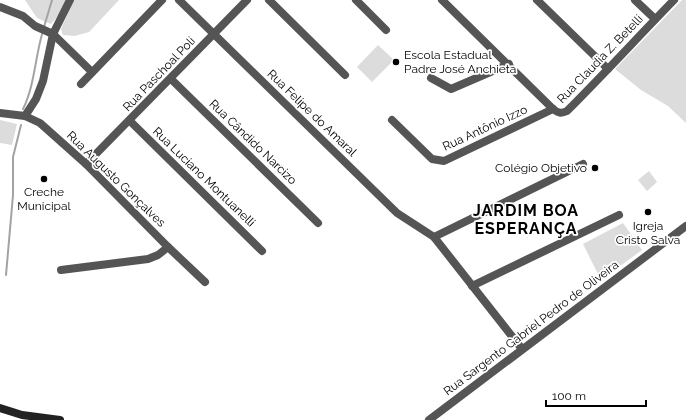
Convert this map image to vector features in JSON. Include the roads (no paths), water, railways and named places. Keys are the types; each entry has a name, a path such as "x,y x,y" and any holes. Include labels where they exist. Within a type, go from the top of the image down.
{"main road":[{"path":"0,408 21,417 60,420"}],"street":[{"path":"25,116 36,99 43,81 49,32 70,0"},
{"path":"81,84 162,0"},
{"name":"Rua Felipe do Amaral","path":"179,0 397,213 434,237 522,349"},
{"name":"Rua Paschoal Poli","path":"86,164 130,121 247,0"},
{"path":"268,0 345,75"},
{"path":"356,0 386,30"},
{"path":"442,0 556,111"},
{"path":"537,0 608,69"},
{"path":"635,0 655,19"},
{"name":"Rua Claudia Z. Betelli","path":"556,111 563,114 567,112 629,45 674,0"},
{"path":"0,7 23,16 35,26 49,32 92,72"},
{"path":"431,78 451,89 509,64"},
{"name":"Rua Cândido Narcizo","path":"171,79 318,223"},
{"name":"Rua Antônio Izzo","path":"392,120 432,159 444,161 556,111"},
{"name":"Rua Augusto Gonçalves","path":"0,113 25,116 40,122 86,164 205,282"},
{"name":"Rua Luciano Montuanelli","path":"130,121 262,250"},
{"path":"434,237 583,164"},
{"path":"472,286 619,215"},
{"name":"Rua Sargento Gabriel Pedro de Oliveira","path":"429,420 686,226"},
{"path":"61,270 148,259 158,255 168,247"}],"waterway":[{"path":"44,27 52,0"},
{"path":"23,109 30,90 43,31"},
{"path":"6,275 13,195 13,157 21,125"}],"place":[{"name":"Escola Estadual Padre José Anchieta","path":"396,62"},
{"name":"Colégio Objetivo","path":"595,168"},
{"name":"Creche Municipal","path":"44,179"},
{"name":"Igreja Cristo Salva","path":"648,212"}],"district":[{"name":"JARDIM BOA ESPERANÇA","path":"526,219"}]}
